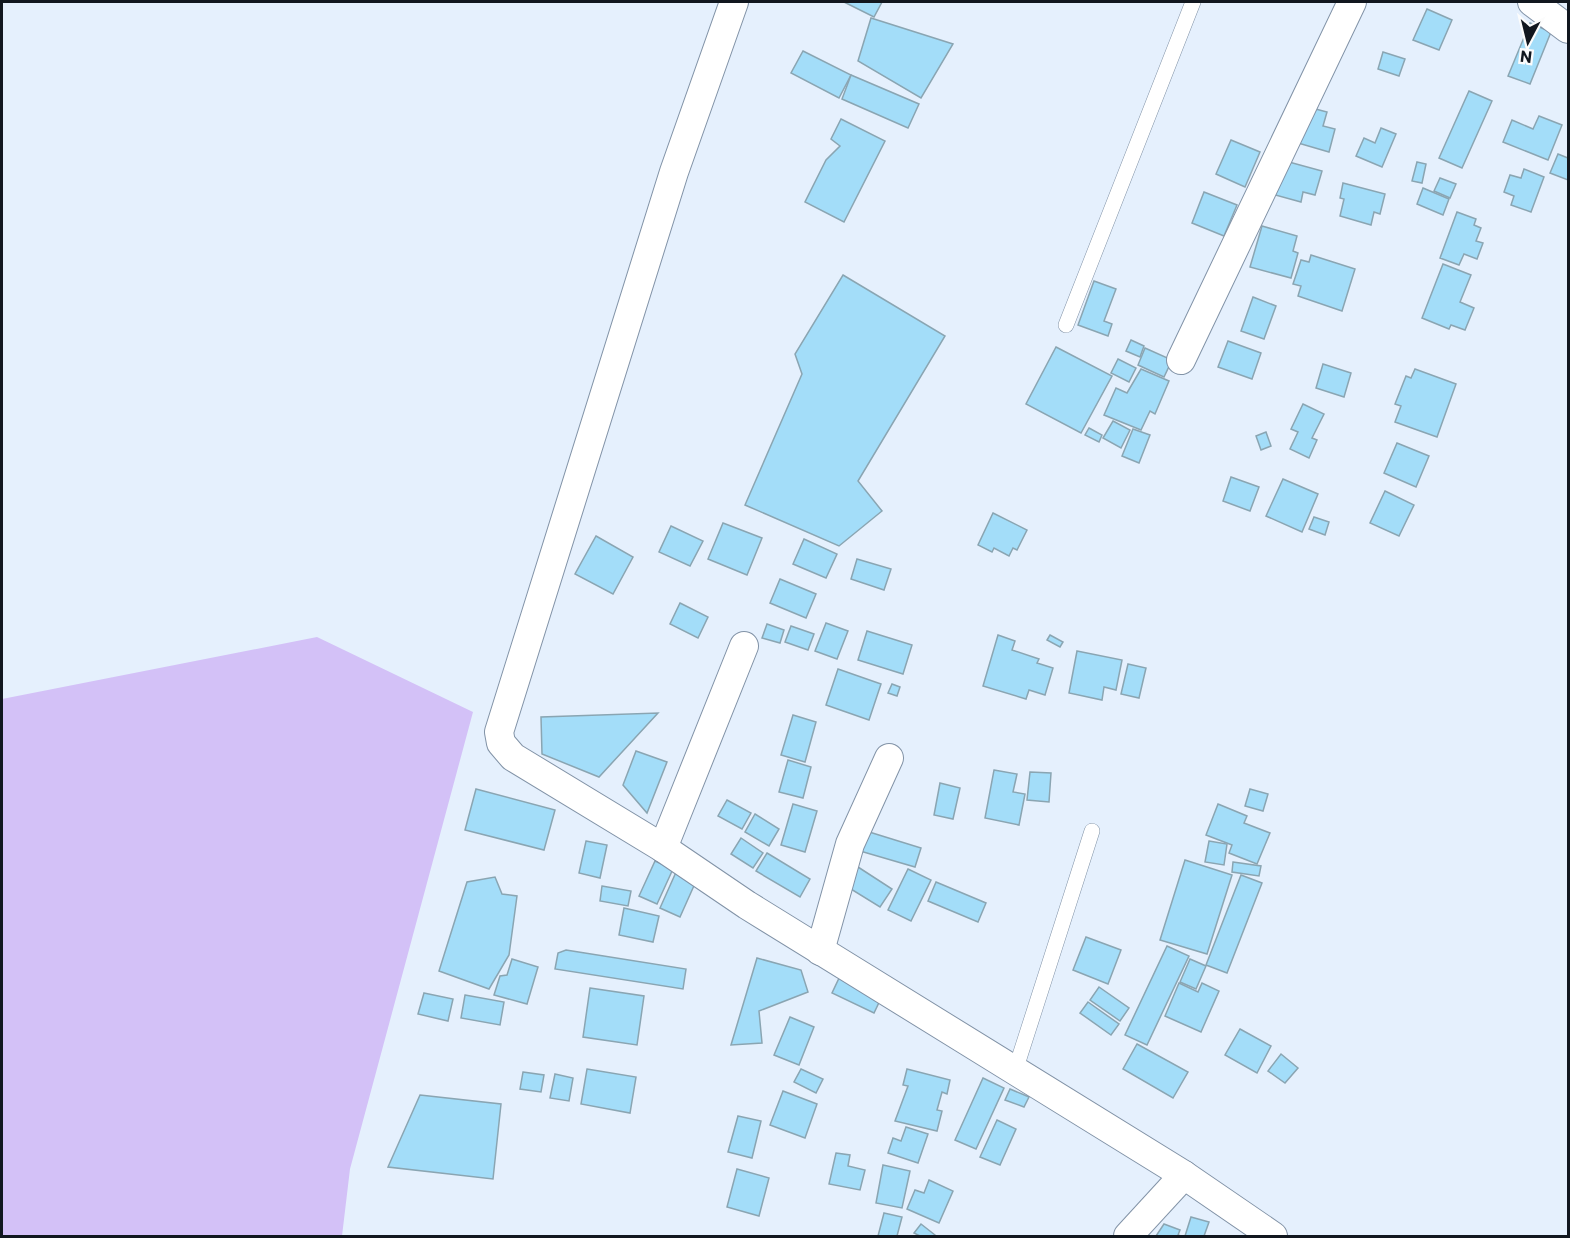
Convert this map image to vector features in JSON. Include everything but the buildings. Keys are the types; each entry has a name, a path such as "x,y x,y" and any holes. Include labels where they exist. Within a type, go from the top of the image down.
{"street":[{"path":"734,2 674,172 499,732 501,743 513,757 663,848 820,951 1184,1175 1274,1236"},
{"path":"1181,360 1352,2"},
{"path":"1532,2 1569,29"},
{"path":"663,848 744,646"},
{"path":"820,951 850,844 889,758"},
{"path":"1128,1236 1184,1175"}],"lane":[{"path":"1066,325 1193,2"},
{"path":"1015,1071 1092,831"}],"shaded area":[{"path":"317,637 473,712 350,1169 342,1236 2,1236 2,699"}]}
